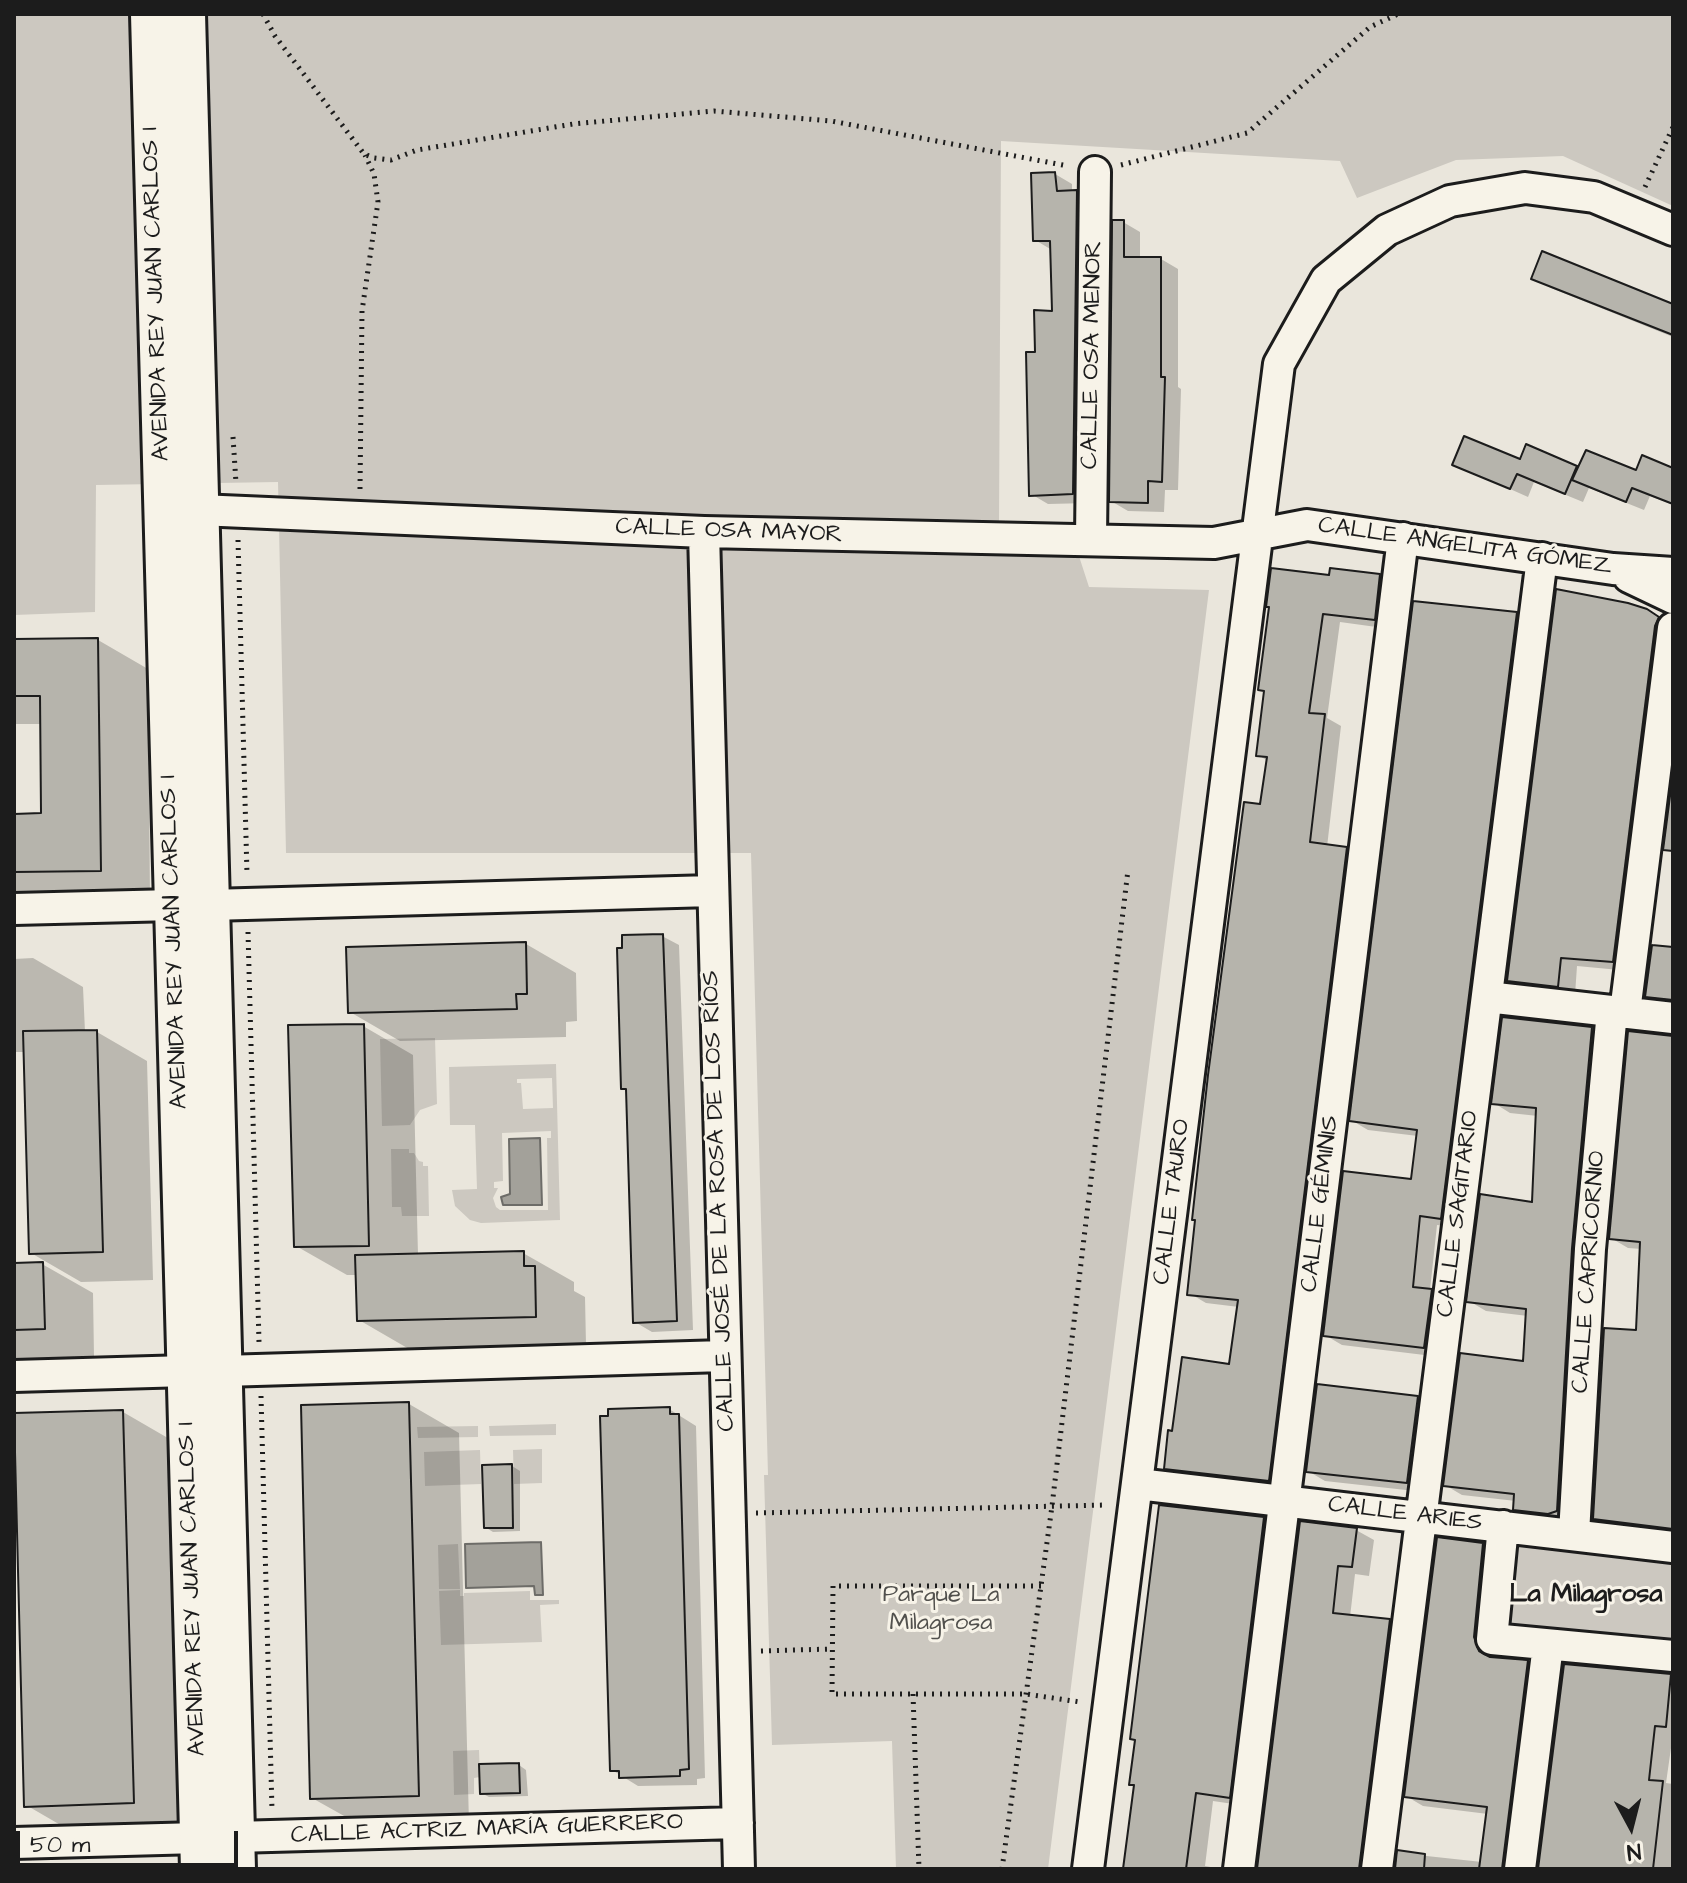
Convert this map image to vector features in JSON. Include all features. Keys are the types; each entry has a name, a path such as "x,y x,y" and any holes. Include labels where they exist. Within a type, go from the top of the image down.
{"main road":[{"name":"AVENIDA REY JUAN CARLOS I","path":"150,14 192,905 218,1853"},
{"name":"AVENIDA REY JUAN CARLOS I","path":"186,14 199,510 192,905"}],"street":[{"name":"CALLE OSA MENOR","path":"1091,539 1095,172"},
{"name":"CALLE TAURO","path":"1088,1869 1279,364 1326,280 1387,230 1450,201 1525,188 1594,197 1673,230"},
{"name":"CALLE OSA MAYOR","path":"199,510 704,532 1214,543 1258,535"},
{"name":"CALLE ANGELITA GÓMEZ","path":"1258,535 1307,525 1613,569 1673,573"},
{"name":"CALLE JOSÉ DE LA ROSA DE LOS RÍOS","path":"704,532 739,1869"},
{"name":"CALLE GÉMINIS","path":"1239,1869 1403,538"},
{"name":"CALLE SAGITARIO","path":"1377,1869 1542,558"},
{"path":"1613,569 1673,598"},
{"name":"CALLE CAPRICORNIO","path":"1574,1534 1590,1249 1618,1012 1673,628"},
{"path":"14,909 712,891"},
{"path":"1487,997 1673,1018"},
{"path":"14,1376 724,1356"},
{"name":"CALLE ARIES","path":"1136,1494 1284,1501 1673,1547"},
{"path":"1503,1526 1492,1639 1673,1656"},
{"path":"1520,1869 1548,1645"},
{"name":"CALLE ACTRIZ MARÍA GUERRERO","path":"14,1843 218,1853 738,1823"}],"path":[{"path":"263,14 275,36 364,154 374,174 378,202 362,311 360,517"},
{"path":"364,154 391,160 417,150 573,124 714,111 831,121 1095,172 1247,133 1370,27 1398,14"},
{"path":"1642,193 1673,127"},
{"path":"237,529 247,889"},
{"path":"1002,1869 1052,1506 1128,870"},
{"path":"248,920 260,1354"},
{"path":"260,1385 272,1821"},
{"path":"729,1513 1052,1506 1136,1494"},
{"path":"1041,1586 833,1586 832,1694 1026,1694 1109,1707"},
{"path":"733,1651 832,1649"},
{"path":"913,1694 919,1869"}],"green space":[{"name":"Parque La Milagrosa","path":"14,14 1673,14 1673,206 1563,156 1456,160 1357,198 1340,161 1001,141 999,523 1077,550 1089,587 1209,590 1048,1869 896,1869 892,1741 772,1745 751,853 286,853 278,482 96,485 95,612 14,615"},
{"path":"435,1038 437,1104 420,1110 410,1125 382,1126 380,1039"},
{"path":"556,1064 560,1220 481,1223 470,1220 455,1206 452,1190 477,1189 475,1125 450,1125 449,1067","holes":["552,1078 553,1108 523,1109 521,1083 517,1083 517,1079","551,1131 551,1138 547,1138 548,1210 500,1210 493,1198 498,1188 494,1188 494,1182 503,1181 502,1133"]},
{"path":"391,1149 409,1149 409,1153 414,1153 423,1162 423,1166 428,1166 429,1216 402,1216 401,1207 392,1207"},
{"path":"556,1424 556,1435 490,1436 489,1426"},
{"path":"478,1426 478,1437 418,1438 417,1427"},
{"path":"542,1449 542,1483 514,1484 513,1450"},
{"path":"480,1450 481,1484 425,1486 424,1452"},
{"path":"458,1544 460,1589 439,1589 438,1545"},
{"path":"1521,1544 1673,1560 1673,1642 1512,1630 1501,1618 1508,1552"},
{"path":"460,1590 460,1596 464,1593 530,1591 530,1600 559,1600 559,1604 540,1605 542,1642 441,1645 439,1591"},
{"path":"479,1750 480,1777 474,1778 474,1794 454,1795 453,1751"}],"shaded area":[{"path":"540,1138 542,1205 503,1205 501,1197 510,1194 509,1139"},
{"path":"541,1542 543,1595 535,1595 534,1586 466,1588 465,1544"}],"building":[{"path":"1055,172 1057,191 1077,190 1073,494 1029,496 1026,352 1035,352 1034,310 1052,311 1050,241 1033,241 1031,173"},
{"path":"1112,220 1124,220 1124,257 1161,257 1161,377 1165,377 1162,482 1148,481 1148,503 1109,502"},
{"path":"1542,251 1673,304 1673,335 1531,279"},
{"path":"1464,436 1520,459 1526,444 1577,466 1565,494 1517,474 1510,489 1452,465"},
{"path":"1586,450 1636,470 1642,455 1673,468 1673,504 1632,488 1626,502 1572,480"},
{"path":"1271,568 1329,575 1330,568 1380,574 1375,620 1323,614 1309,713 1325,714 1310,842 1347,847 1269,1481 1164,1469 1182,1357 1229,1364 1238,1300 1187,1295 1208,1075 1244,802 1260,804 1267,757 1256,756 1264,691 1258,690"},
{"path":"1556,589 1628,603 1659,617 1655,626 1613,962 1561,958 1558,987 1507,981"},
{"path":"1413,601 1517,612 1441,1219 1420,1216 1413,1287 1432,1289 1424,1348 1323,1336 1343,1171 1411,1179 1417,1130 1349,1121"},
{"path":"98,638 101,871 14,872 14,814 41,813 40,696 14,696 14,639"},
{"path":"1673,773 1673,851 1663,850"},
{"path":"663,934 677,1321 633,1323 626,1089 621,1089 617,948 622,948 622,935"},
{"path":"526,942 527,994 516,994 517,1009 348,1013 346,947"},
{"path":"1652,945 1673,947 1673,1000 1645,997"},
{"path":"1502,1017 1592,1027 1572,1248 1557,1511 1548,1514 1513,1510 1514,1494 1443,1486 1460,1353 1523,1361 1526,1309 1466,1302 1480,1194 1532,1202 1536,1108 1491,1104"},
{"path":"364,1024 369,1246 294,1247 288,1025"},
{"path":"97,1030 103,1252 29,1254 23,1031"},
{"path":"1628,1031 1673,1036 1673,1529 1593,1519 1604,1328 1636,1330 1640,1242 1609,1239"},
{"path":"524,1251 524,1266 535,1266 536,1317 357,1321 355,1255"},
{"path":"43,1262 45,1329 14,1330 14,1263"},
{"path":"1317,1384 1418,1396 1407,1483 1306,1472"},
{"path":"409,1402 419,1796 310,1799 301,1405"},
{"path":"670,1407 670,1414 679,1414 689,1769 680,1770 680,1776 619,1778 619,1771 610,1771 600,1416 608,1416 608,1409"},
{"path":"123,1410 134,1803 24,1807 14,1413"},
{"path":"512,1464 513,1528 484,1528 482,1465"},
{"path":"1159,1505 1264,1517 1230,1798 1196,1793 1186,1869 1123,1869 1134,1785 1129,1785 1135,1740 1130,1739"},
{"path":"1300,1521 1357,1528 1352,1567 1338,1566 1333,1613 1390,1619 1359,1869 1257,1869"},
{"path":"1437,1537 1483,1543 1474,1637 1479,1651 1490,1657 1528,1660 1502,1869 1479,1869 1487,1807 1404,1797"},
{"path":"1564,1664 1671,1674 1666,1727 1655,1726 1649,1780 1663,1781 1653,1869 1538,1869"},
{"path":"519,1763 520,1793 480,1794 479,1764"},
{"path":"1397,1850 1425,1854 1424,1869 1395,1869"}],"district":[{"name":"La Milagrosa","path":"1586,1596"}]}
